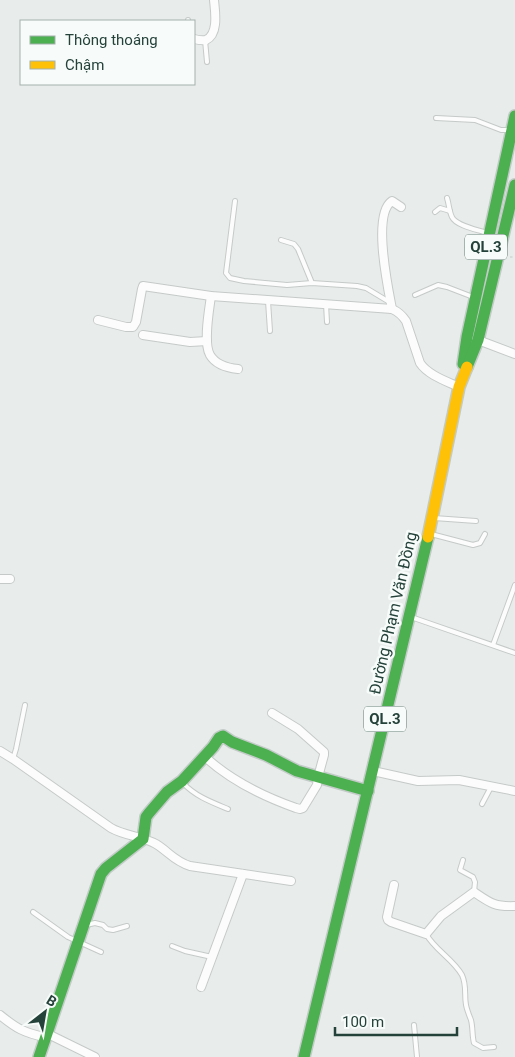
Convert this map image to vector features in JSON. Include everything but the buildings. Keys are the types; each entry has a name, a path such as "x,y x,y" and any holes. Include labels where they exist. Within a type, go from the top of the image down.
{"main road":[{"name":"Đường Phạm Văn Đồng","path":"304,1057 429,533 460,383 465,345 515,116"},
{"name":"Đường Phạm Văn Đồng","path":"460,383 478,340 512,209 515,185"},
{"path":"39,1057 101,874 143,839 146,817 149,813 167,792 182,781 219,738 223,736 232,742 266,755 297,772 368,791"}],"street":[{"path":"195,39 205,40 215,29 214,0"},
{"path":"391,306 384,265 382,230 388,203 392,201 401,207"},
{"path":"98,320 133,327 136,322 143,286 211,296 326,304 391,306 406,321 420,362 424,368 429,372 460,383"},
{"path":"211,296 207,322 209,354 214,360 228,368 238,370"},
{"path":"143,335 183,341 207,342"},
{"path":"478,340 515,354"},
{"path":"0,579 10,579"},
{"path":"204,756 232,778 264,796 300,809 303,808 317,785 324,752 298,729 272,713"},
{"path":"0,751 13,758 111,828 158,846 182,864 291,881"},
{"path":"373,772 418,781 459,780 515,791"},
{"path":"201,987 243,874"},
{"path":"394,885 388,920 426,934 441,916 474,892 496,905 515,906"},
{"path":"0,1015 22,1031 45,1035 95,1057"}],"lane":[{"path":"205,40 207,62"},
{"path":"436,118 476,120 501,130 513,130"},
{"path":"447,198 452,218 459,224 489,234"},
{"path":"235,200 226,273 232,279 287,285 312,283 358,286 366,288 391,306"},
{"path":"435,212 440,208 450,211"},
{"path":"281,240 294,244 298,249 312,283"},
{"path":"415,295 438,285 475,298"},
{"path":"268,300 270,331"},
{"path":"326,304 327,322"},
{"path":"432,518 476,522"},
{"path":"429,533 472,544 480,543 485,534"},
{"path":"492,645 515,585"},
{"path":"409,616 515,653"},
{"path":"13,758 26,705"},
{"path":"182,781 190,791 209,802 228,809"},
{"path":"482,804 491,787"},
{"path":"463,860 460,870 473,877 475,882 474,892"},
{"path":"33,912 68,937 100,952"},
{"path":"84,924 96,923 113,930 127,926"},
{"path":"426,934 461,973 466,988 466,1004 474,1043 483,1048 494,1047"},
{"path":"172,946 212,957"},
{"path":"414,1025 417,1057"}],"traffic: fast":[{"path":"463,364 467,337 515,116"},
{"path":"467,367 478,340 515,185"},
{"path":"304,1057 428,537"},
{"path":"39,1057 101,874 143,839 146,817 149,813 167,792 182,781 219,738 223,736 232,742 266,755 297,771 368,791"}],"traffic: slow":[{"path":"428,537 459,387 467,367"}]}
